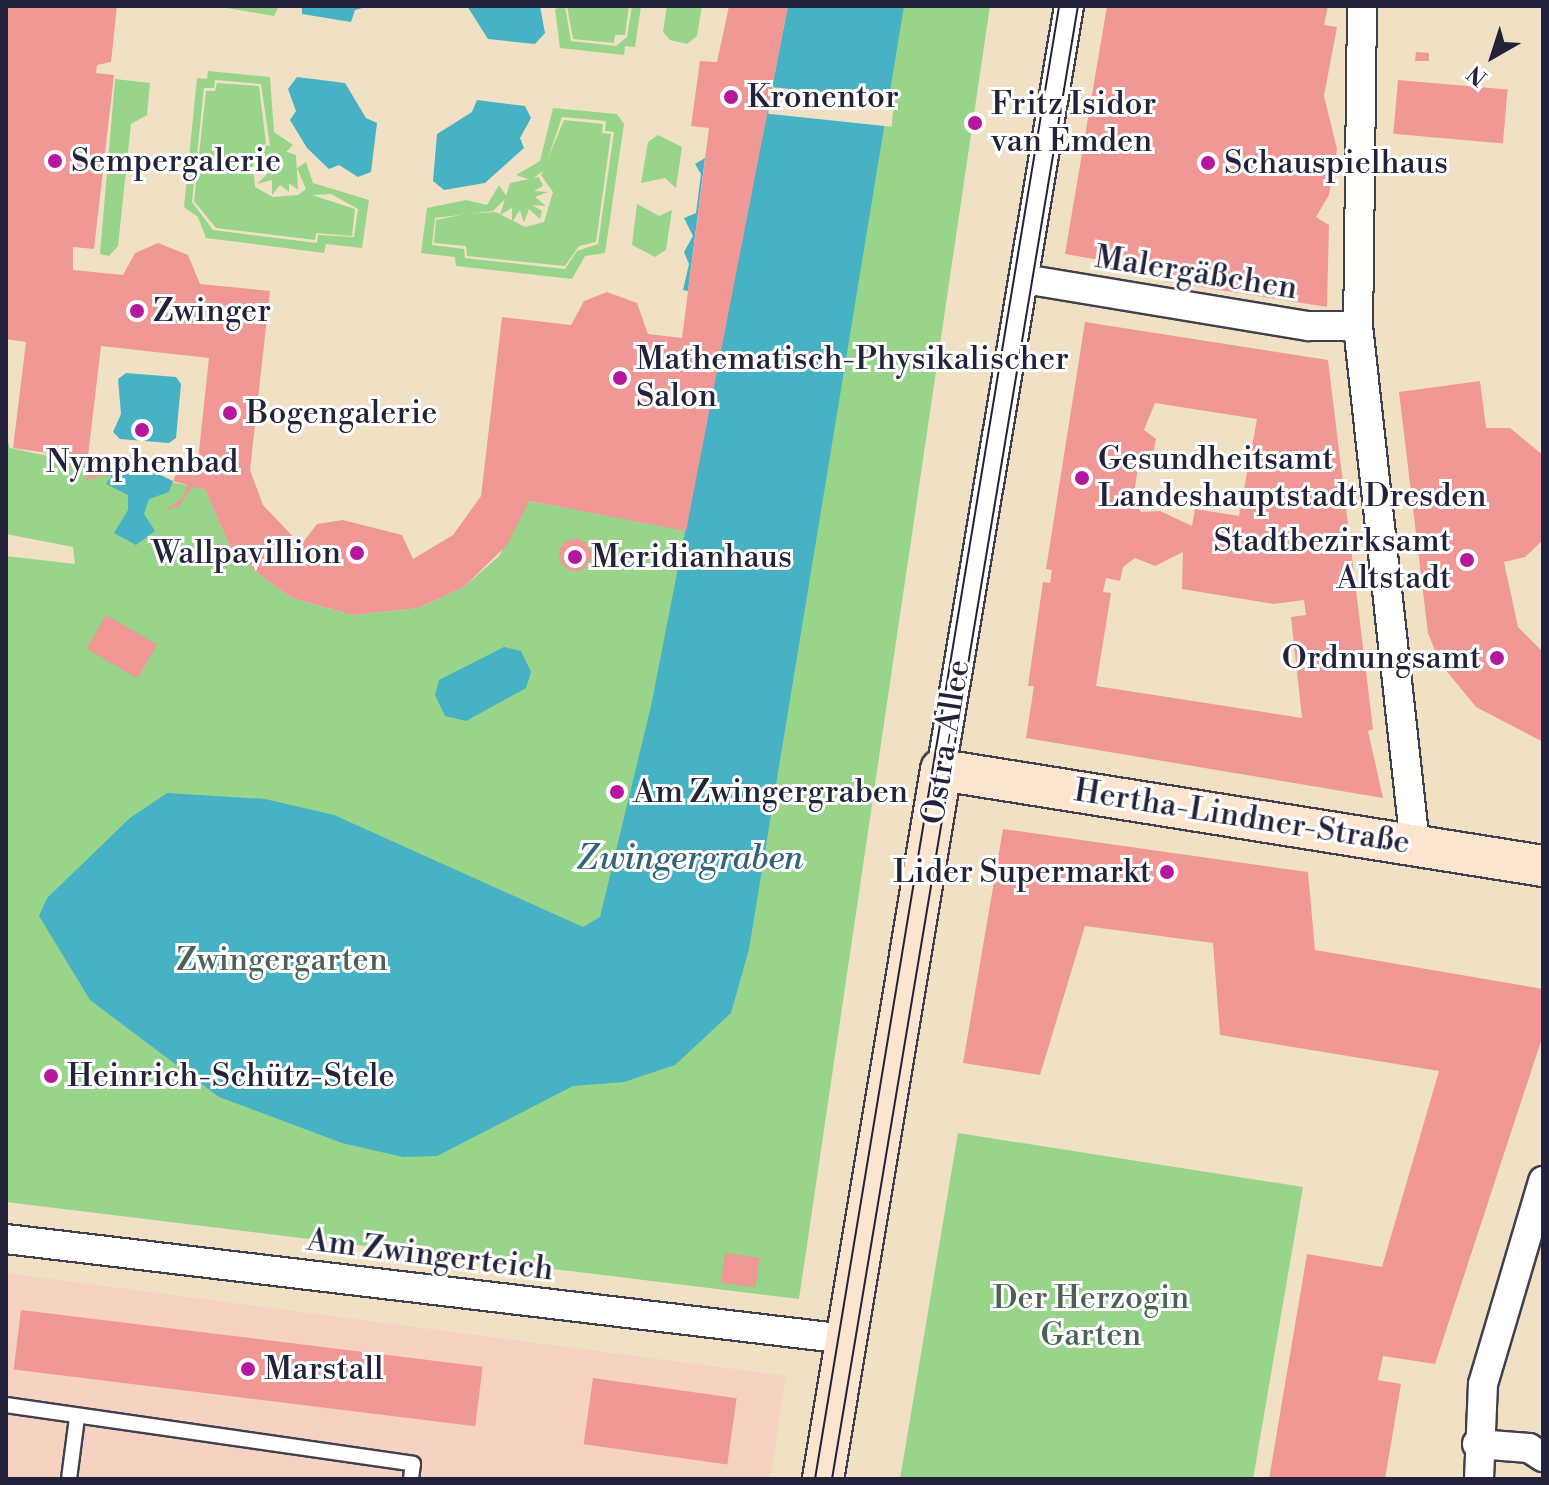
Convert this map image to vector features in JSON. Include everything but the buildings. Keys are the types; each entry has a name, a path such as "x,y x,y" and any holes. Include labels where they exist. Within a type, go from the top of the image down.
{"street":[{"name":"Ostra-Allee","path":"823,1479 1069,6"},
{"path":"1362,6 1358,326 1415,845"},
{"name":"Malergäßchen","path":"1024,279 1309,326 1358,326"},
{"name":"Hertha-Lindner-Straße","path":"941,770 1543,866"},
{"path":"1479,1479 1477,1444 1483,1384 1543,1181"},
{"name":"Am Zwingerteich","path":"6,1239 846,1339"},
{"path":"1477,1444 1529,1448 1543,1457"}],"lane":[{"path":"6,1405 413,1464 411,1479"},
{"path":"69,1479 77,1417"}],"shaded area":[{"path":"6,1273 786,1376 770,1479 6,1479"}],"green space":[{"path":"215,6 268,7 279,6 274,16"},
{"path":"565,6 571,41 616,46 627,37 632,6 641,6 635,47 625,46 624,55 560,48 555,9"},
{"path":"567,6 629,6 625,35 615,35 614,43 573,39"},
{"path":"667,6 702,6 697,36 687,44 670,40 663,32"},
{"name":"Zwingergarten","path":"788,6 990,6 799,1299 6,1202 6,556 75,564 73,547 6,534 6,436 10,448 205,489 229,545 260,575 292,598 352,615 418,608 464,587 499,556 528,501 686,530"},
{"path":"208,71 270,77 274,132 293,145 285,153 270,146 261,84 215,80 214,88 204,88 192,202 213,230 317,243 318,235 354,237 358,209 331,194 312,195 355,209 352,236 316,233 315,240 216,228 194,201 206,91 215,91 217,83 259,86 266,143 252,156 255,187 273,197 298,195 306,189 297,168 306,162 313,183 369,200 362,248 326,244 324,253 206,238 198,217 184,207 197,78 207,79"},
{"path":"115,79 150,83 147,115 131,124 118,246 109,256 100,254"},
{"path":"553,108 617,114 624,124 605,253 585,256 572,279 456,266 455,257 421,253 427,208 466,200 487,205 499,185 507,197 493,211 435,218 432,245 464,249 465,258 565,269 577,251 598,244 614,132 605,131 606,121 562,117 544,170 531,180 516,175 540,161"},
{"path":"564,120 603,124 602,133 611,134 596,242 579,246 565,266 467,256 466,246 434,243 436,220 465,214 496,212 525,227 544,222 553,192 541,175"},
{"path":"658,135 682,147 676,188 665,178 641,183 648,142"},
{"path":"267,145 296,155 298,190 289,183 289,192 280,185 272,195 272,180 257,184 267,174 254,171 266,164 255,158 269,160 261,153"},
{"path":"539,177 543,186 534,191 548,192 535,197 546,206 532,205 542,211 540,219 529,209 524,223 520,210 512,222 512,208 500,215 510,183"},
{"path":"637,204 659,216 672,210 666,250 655,257 632,245"},
{"name":"Der Herzogin Garten","path":"958,1133 1303,1187 1253,1479 900,1479"}],"water":[{"path":"302,6 370,6 355,10 351,22 302,14"},
{"path":"467,6 540,6 545,33 535,44 488,39"},
{"name":"Zwingergraben","path":"788,6 904,6 749,949 731,1013 675,1065 624,1082 573,1086 437,1156 403,1157 342,1143 219,1097 90,1000 39,916 47,898 130,818 167,793 265,799 334,815 583,927 600,917 651,706"},
{"path":"297,77 345,83 366,118 377,123 371,172 358,177 339,165 329,169 307,148 290,120 296,111 288,89"},
{"path":"477,100 525,106 531,118 520,138 524,148 485,183 444,190 433,181 437,134 472,112"},
{"path":"705,158 688,291 683,290 689,264 684,252 693,236 684,218 696,213 701,174 695,164"},
{"path":"126,373 176,377 181,384 176,438 169,443 120,439 113,432 121,414 118,379"},
{"path":"135,457 156,462 158,474 173,481 169,492 149,499 144,514 155,531 136,545 114,533 128,510 128,495 106,484 123,458"},
{"path":"504,647 521,651 531,672 526,688 466,721 445,716 435,695 439,680"}],"pier":[{"path":"771,87 894,100 891,127 768,114"}],"tram line":[{"path":"815,1479 1059,6"},
{"path":"832,1479 1078,6"}],"place":[{"name":"Kronentor","path":"731,97"},
{"name":"Fritz Isidor van Emden","path":"975,123"},
{"name":"Sempergalerie","path":"55,161"},
{"name":"Schauspielhaus","path":"1208,163"},
{"name":"Zwinger","path":"137,311"},
{"name":"Mathematisch-Physikalischer Salon","path":"620,378"},
{"name":"Bogengalerie","path":"230,413"},
{"name":"Nymphenbad","path":"142,430"},
{"name":"Gesundheitsamt Landeshauptstadt Dresden","path":"1082,478"},
{"name":"Wallpavillion","path":"357,553"},
{"name":"Meridianhaus","path":"575,557"},
{"name":"Stadtbezirksamt Altstadt","path":"1467,560"},
{"name":"Ordnungsamt","path":"1497,658"},
{"name":"Am Zwingergraben","path":"617,792"},
{"name":"Lider Supermarkt","path":"1167,872"},
{"name":"Heinrich-Schütz-Stele","path":"51,1076"},
{"name":"Marstall","path":"248,1369"}]}
